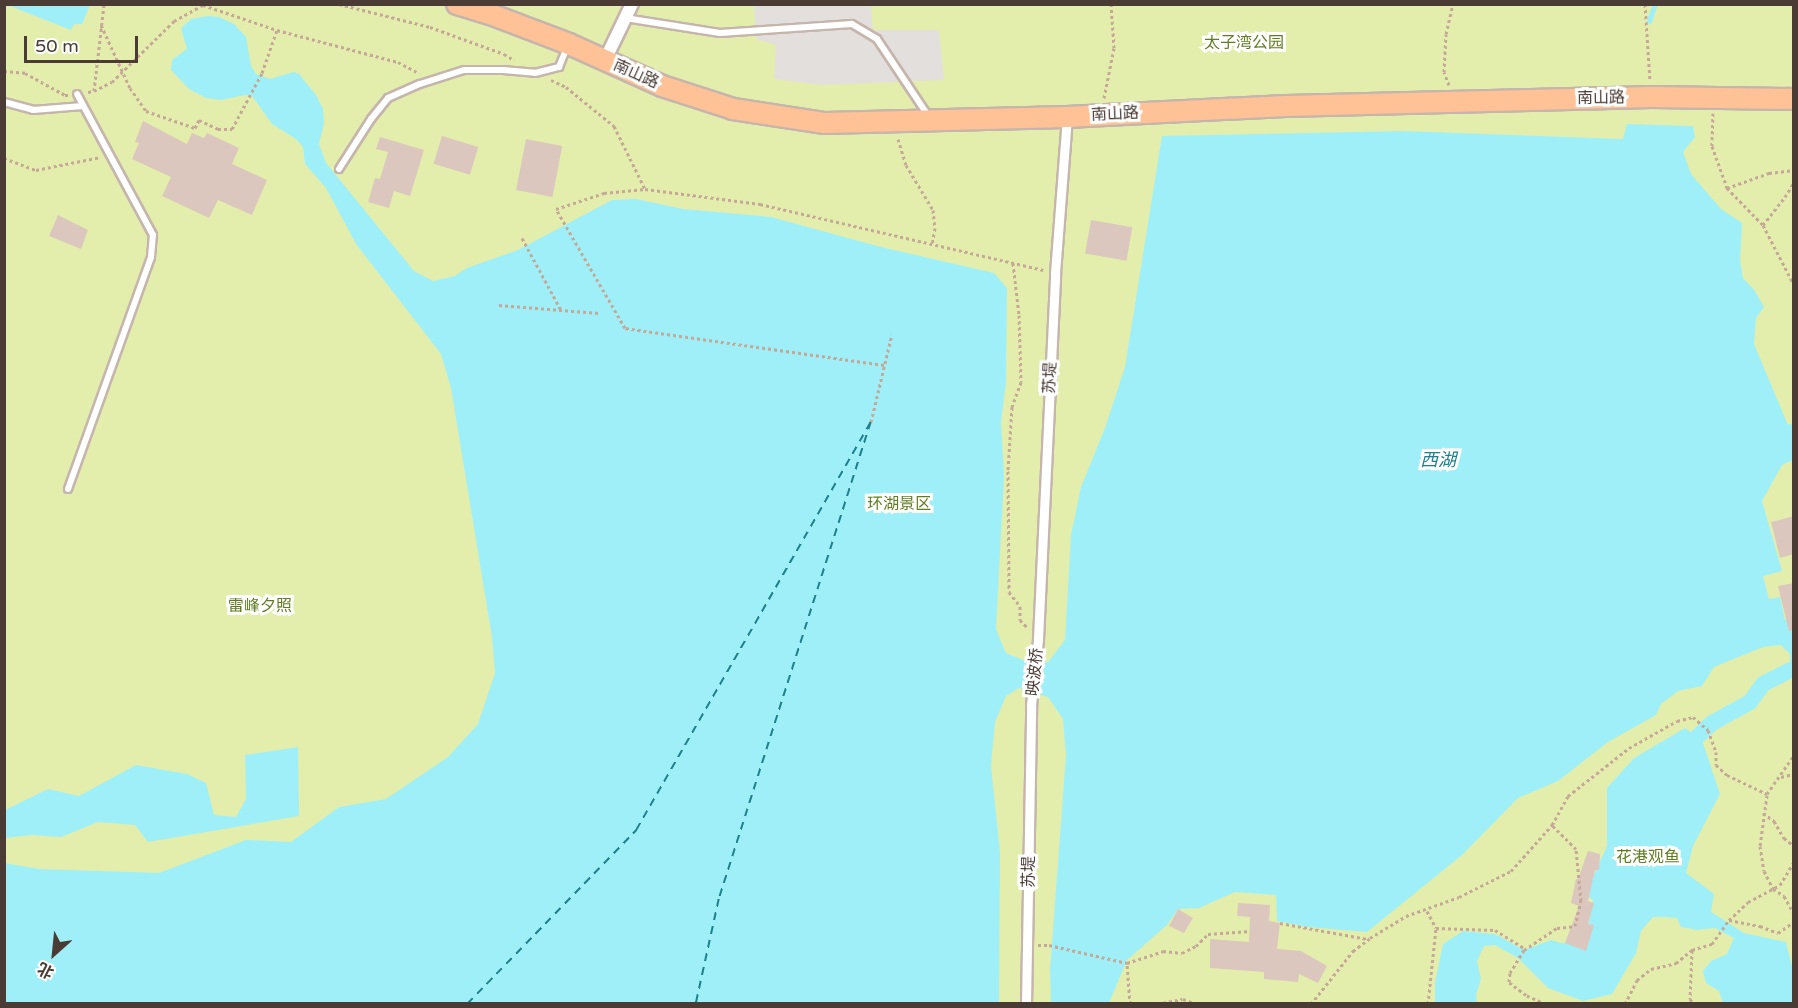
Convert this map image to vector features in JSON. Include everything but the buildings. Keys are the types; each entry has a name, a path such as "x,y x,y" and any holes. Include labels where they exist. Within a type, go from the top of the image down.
{"main road":[{"name":"南山路","path":"457,4 568,44 662,86 733,109 825,123 1652,97 1794,99"}],"street":[{"path":"605,60 632,4"},
{"name":"苏堤","path":"1038,639 1055,273 1067,117"},
{"name":"映波桥","path":"1031,705 1038,639"},
{"name":"苏堤","path":"1026,1004 1031,705"}],"lane":[{"path":"626,18 720,33 852,24 877,39 925,111 928,121"},
{"path":"339,169 371,119 388,98 464,70 503,69 535,73 559,67 568,44"},
{"path":"68,489 151,257 153,236 77,94"},
{"path":"4,102 33,110 83,106"}],"path":[{"path":"94,92 104,4"},
{"path":"1101,114 1114,48 1112,4"},
{"path":"1453,4 1446,34 1444,72 1457,102"},
{"path":"1645,4 1652,97"},
{"path":"4,71 25,73 65,95 94,92 112,82 168,26 203,5 277,30 398,62 432,80"},
{"path":"101,25 130,88 146,111 195,128 199,120 218,129 232,129 262,73 277,30"},
{"path":"1713,97 1712,146 1727,188 1763,225 1794,285"},
{"path":"893,122 906,165 933,210 935,228 932,245"},
{"path":"4,158 36,170 109,155"},
{"path":"1727,188 1769,172 1794,170"},
{"path":"1763,225 1785,198 1794,182"},
{"path":"884,365 625,328 556,208 604,193 645,189 760,204 1055,273"},
{"path":"522,238 561,310"},
{"path":"1012,263 1019,315 1021,382 1012,407 1008,471 1009,592 1020,606 1020,620 1038,639"},
{"path":"499,305 599,313"},
{"path":"871,422 892,334"},
{"path":"1311,1004 1353,951 1368,939 1406,916 1427,910 1511,872 1552,825 1568,796 1629,748 1677,721 1693,717 1698,721 1712,737 1716,752 1716,765 1727,775 1767,794"},
{"path":"1794,755 1781,777 1767,794 1760,846 1764,871 1773,889 1784,896 1794,914"},
{"path":"1781,777 1794,774"},
{"path":"1763,813 1774,821 1784,838 1794,846"},
{"path":"1546,1004 1526,995 1509,982 1517,959 1525,949 1557,928 1575,926 1581,901 1576,849 1552,825"},
{"path":"1625,1004 1637,980 1651,969 1676,963 1692,950 1712,944 1729,920 1748,902 1780,885 1794,862"},
{"path":"1427,910 1436,928 1428,1004"},
{"path":"1729,920 1760,926 1778,933 1793,922"},
{"path":"1280,923 1368,939"},
{"path":"1436,928 1496,930 1525,949"},
{"path":"1048,945 1127,963 1163,951 1182,953 1196,946 1208,934 1250,931"},
{"path":"1692,950 1690,999 1694,1004"},
{"path":"1127,963 1130,1004"},
{"path":"1157,1004 1183,999 1196,1004"}],"green space":[{"name":"环湖景区","path":"5,5 1793,5 1793,1004 5,1004"}],"shaded area":[{"path":"754,5 871,5 873,30 939,30 944,80 822,85 774,79 776,45 756,39"}],"water":[{"path":"5,4 90,5 82,24 74,24 71,30"},
{"name":"西湖","path":"219,17 234,24 246,37 251,66 256,74 270,79 294,72 299,74 316,95 323,109 324,123 319,144 326,163 414,271 433,281 455,276 467,268 518,250 612,200 636,199 683,209 771,217 881,247 994,273 1007,288 1006,382 1001,422 1004,477 996,629 1006,653 1023,660 1048,662 1065,640 1071,535 1081,487 1105,428 1125,367 1162,136 1402,131 1623,139 1627,124 1693,126 1695,137 1683,152 1691,174 1721,209 1742,223 1740,261 1743,278 1755,291 1764,307 1756,318 1754,344 1788,425 1793,423 1793,460 1782,465 1762,501 1782,571 1763,576 1769,599 1780,597 1785,620 1793,619 1793,673 1790,670 1790,654 1781,645 1763,647 1714,667 1702,686 1678,691 1661,704 1656,715 1608,742 1558,781 1518,798 1462,855 1367,932 1308,927 1277,921 1276,895 1235,892 1199,908 1178,909 1167,925 1127,960 1109,1003 1051,1003 1050,970 1066,755 1063,719 1048,697 1019,688 1006,696 995,722 991,766 1000,852 999,1003 5,1003 4,863 40,869 159,873 246,840 291,842 339,807 386,799 448,757 478,724 495,673 492,637 451,388 441,354 356,244 326,188 305,164 303,147 296,139 272,124 252,96 245,95 221,100 206,98 189,89 171,70 172,60 187,49 181,28 191,19"},
{"path":"1685,728 1702,740 1720,794 1693,846 1686,873 1714,894 1711,912 1744,933 1786,942 1793,971 1792,1003 1723,1003 1719,991 1706,983 1703,971 1711,961 1727,954 1734,938 1715,928 1697,930 1681,927 1677,918 1653,917 1641,931 1636,953 1612,994 1583,1001 1548,988 1518,958 1495,945 1484,946 1477,961 1481,979 1476,995 1477,1003 1435,1004 1435,983 1443,944 1463,931 1495,934 1524,950 1551,940 1561,943 1585,944 1593,900 1585,894 1607,846 1607,788 1634,758"},
{"path":"298,747 299,816 148,842 135,825 98,822 61,837 31,835 5,838 5,810 48,789 79,796 136,765 187,774 206,783 214,815 236,817 246,799 245,755"}],"waterway":[{"path":"1649,21 1655,4"},
{"path":"1697,737 1712,723 1750,702 1763,684 1790,670"}],"ferry route":[{"path":"467,1004 636,830 871,422 719,899 696,1004"}],"park label":[{"name":"太子湾公园","path":"1244,43"},
{"name":"雷峰夕照","path":"260,606"},
{"name":"花港观鱼","path":"1648,857"}]}
